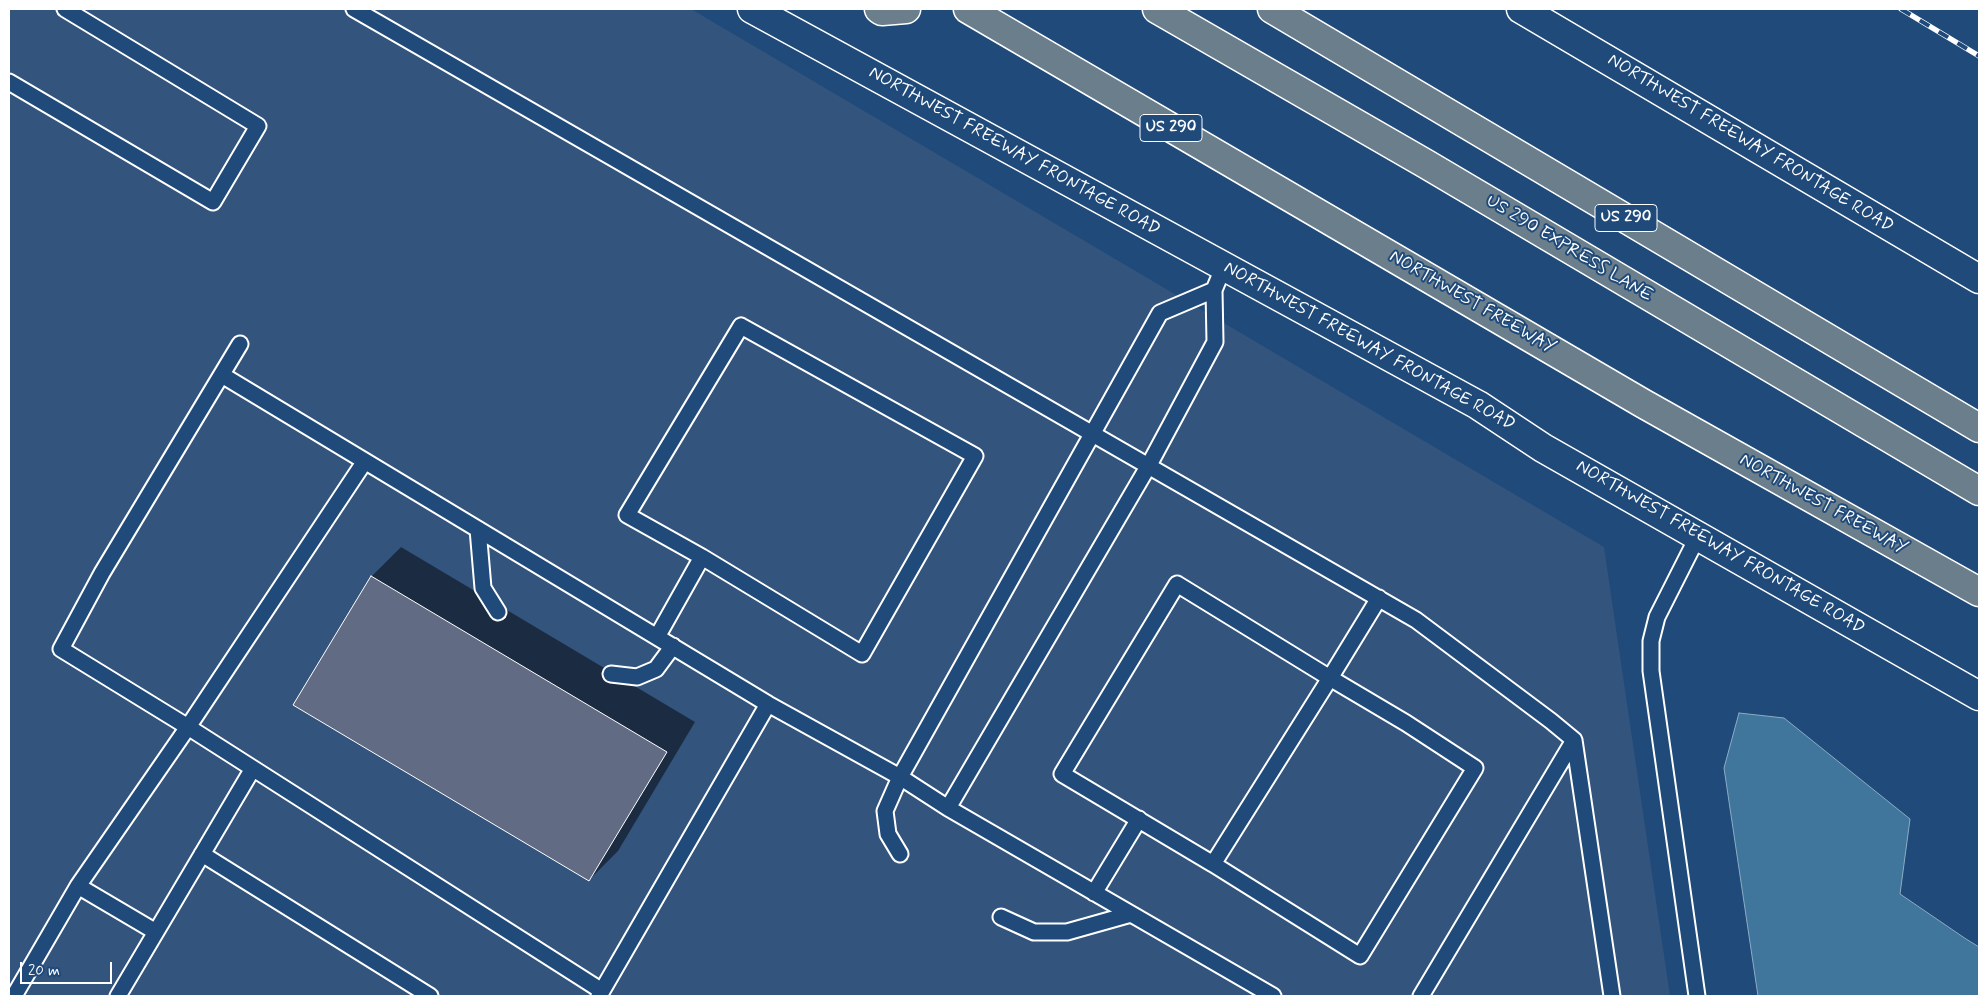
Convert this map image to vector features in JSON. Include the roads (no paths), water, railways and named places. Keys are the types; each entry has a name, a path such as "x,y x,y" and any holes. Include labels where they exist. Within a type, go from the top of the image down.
{"highway":[{"path":"879,9 906,9"},
{"name":"NORTHWEST FREEWAY","path":"968,9 1644,404 1979,592"},
{"name":"US 290 EXPRESS LANE","path":"1158,9 1426,164 1979,492"},
{"name":"US 290","path":"1272,9 1979,428"}],"main road":[{"name":"NORTHWEST FREEWAY FRONTAGE ROAD","path":"752,9 1219,278 1478,406 1543,448 1979,696"},
{"name":"NORTHWEST FREEWAY FRONTAGE ROAD","path":"1521,9 1979,279"}],"lane":[{"path":"9,82 213,202 258,126 65,9"},
{"path":"354,9 1416,620 1574,740 1612,996"},
{"path":"900,854 888,834 885,811 900,777 1160,313 1219,278"},
{"path":"948,808 1149,465 1215,342 1219,278"},
{"path":"741,326 975,456 862,654 702,557 627,515 741,326"},
{"path":"240,344 102,574 61,649 188,727 601,994 768,704"},
{"path":"222,375 768,704 900,777 948,808 1273,996"},
{"path":"14,996 78,886 188,727 365,461"},
{"path":"478,529 483,588 498,612"},
{"path":"1697,996 1651,671 1651,641 1657,617 1698,536"},
{"path":"657,637 702,557"},
{"path":"1177,584 1406,723 1475,768 1360,956 1139,819 1062,774 1177,584"},
{"path":"1213,864 1379,598"},
{"path":"611,674 637,677 656,670 673,646"},
{"path":"1421,996 1574,740"},
{"path":"118,996 252,770"},
{"path":"1094,893 1139,819"},
{"path":"202,854 430,996"},
{"path":"78,886 156,932"},
{"path":"1002,916 1034,932 1067,932 1131,914"}],"railway":[{"path":"1901,9 1979,56"}]}
